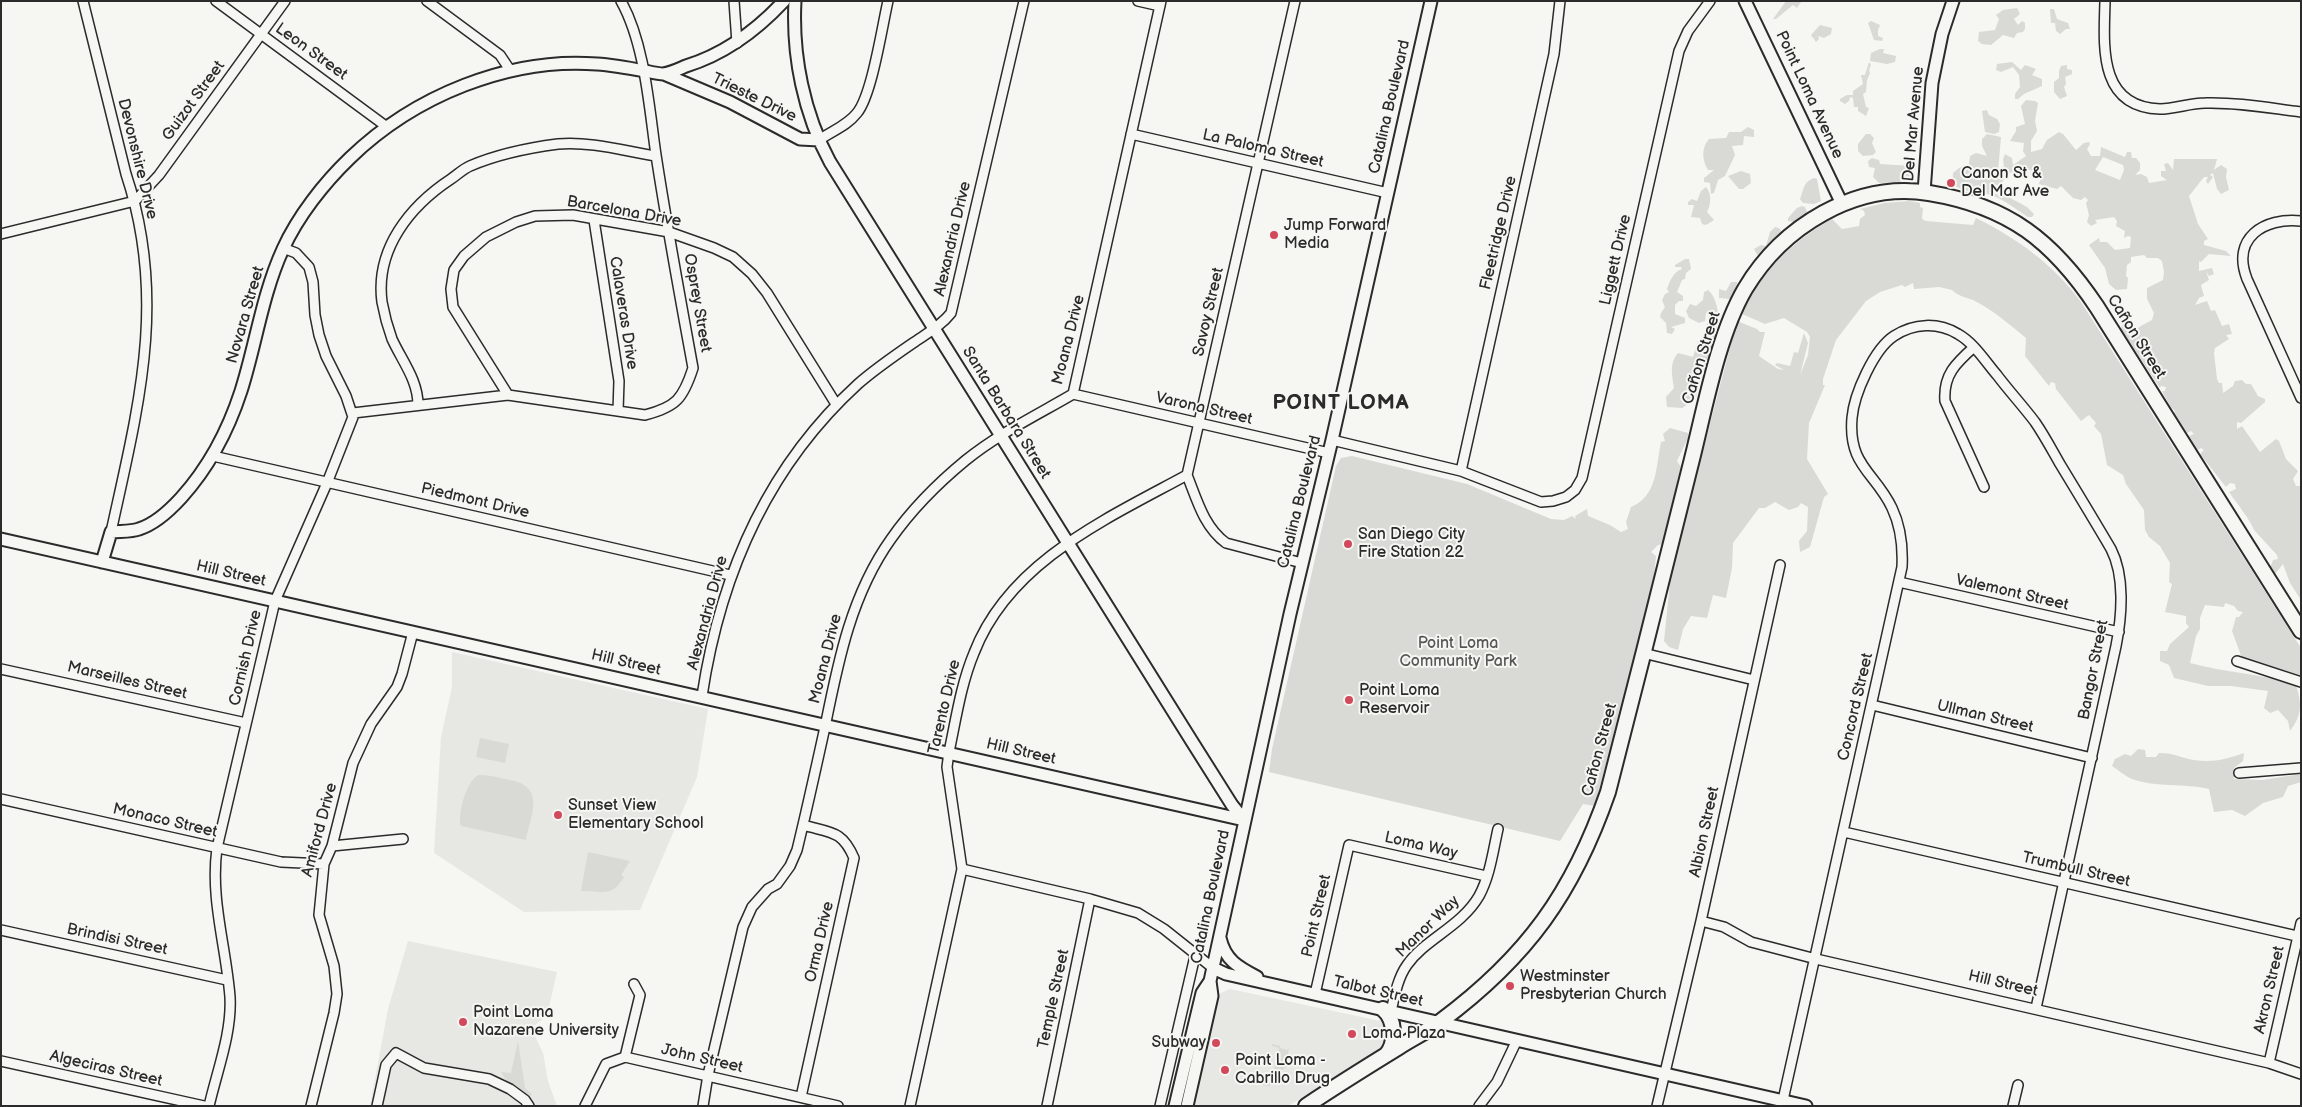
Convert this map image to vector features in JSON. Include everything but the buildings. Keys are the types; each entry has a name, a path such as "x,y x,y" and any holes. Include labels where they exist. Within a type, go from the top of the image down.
{"main road":[{"name":"Cañon Street","path":"1306,1106 1440,1022 1494,978 1516,957 1547,918 1574,874 1595,829 1608,792 1710,392 1733,313 1751,280 1776,250 1803,225 1842,204 1883,193 1924,192 1969,202 2010,219 2046,244 2074,273 2301,631"},
{"path":"1386,1055 1392,1044 1388,1013"}],"street":[{"name":"Devonshire Drive","path":"83,1 126,174 135,202 148,285 144,374 111,532"},
{"name":"Leon Street","path":"216,1 388,127"},
{"name":"Guizot Street","path":"135,202 158,175 285,1"},
{"path":"427,1 500,55 510,70"},
{"name":"Osprey Street","path":"353,413 508,395 645,415 666,410 681,398 686,390 693,368 656,156 647,88 633,24 621,1"},
{"path":"734,1 737,43"},
{"name":"Novara Street","path":"111,532 140,529 168,511 200,477 229,424 241,391 265,295 283,248 300,218 323,188 351,157 388,127 445,93 510,70 565,64 598,64 664,74 708,59 737,43 768,18 784,1"},
{"name":"Santa Barbara Street","path":"795,1 796,41 800,75 819,140 845,187 1001,437 1225,794 1244,820"},
{"path":"819,140 857,114 866,98 888,1"},
{"name":"Alexandria Drive","path":"702,696 714,635 730,575 751,527 775,483 836,404 874,370 934,329 948,317 954,302 1024,1"},
{"path":"1138,1 1160,4"},
{"name":"Savoy Street","path":"1187,476 1295,1"},
{"name":"Catalina Boulevard","path":"1187,1106 1212,996 1210,981 1244,820 1431,1"},
{"name":"Fleetridge Drive","path":"1462,471 1554,54 1560,1"},
{"name":"Liggett Drive","path":"1462,471 1535,501 1562,499 1575,490 1582,478 1679,52 1688,30 1710,1"},
{"name":"Point Loma Avenue","path":"1745,1 1842,204"},
{"name":"Del Mar Avenue","path":"1924,192 1932,83 1942,34 1953,1"},
{"path":"2105,1 2104,50 2106,67 2115,85 2131,100 2155,108 2216,103 2301,112"},
{"name":"Moana Drive","path":"703,1106 708,1075 743,927 752,907 768,889 777,884 790,866 797,850 844,638 862,592 880,557 915,509 941,482 969,458 1073,394 1160,4"},
{"name":"Trieste Drive","path":"664,74 730,102 800,139 819,140"},
{"name":"La Paloma Street","path":"1131,134 1388,193"},
{"path":"418,405 418,395 406,362 392,339 382,301 384,267 392,240 412,210 435,190 468,167 510,151 560,144 656,156"},
{"path":"1,234 135,202"},
{"name":"Barcelona Drive","path":"508,395 453,307 451,288 454,270 464,256 486,237 516,222 535,216 573,215 669,232 714,248 732,257 752,274 767,293 836,404"},
{"name":"Calaveras Drive","path":"594,220 619,381 618,411"},
{"path":"2301,222 2278,220 2254,232 2246,245 2244,259 2246,276 2301,398"},
{"path":"283,248 296,253 309,267 313,282 315,315 319,335 326,356 353,413"},
{"name":"Bangor Street","path":"1892,337 1919,326 1937,326 1960,335 1974,347 2035,422 2114,556 2119,572 2119,632 2036,1008"},
{"name":"Concord Street","path":"1783,1100 1899,582 1902,546 1899,527 1889,502 1856,457 1852,426 1853,410 1860,387 1881,348 1892,337"},
{"path":"1974,347 1950,372 1945,386 1945,401 1984,488"},
{"name":"Varona Street","path":"1073,394 1329,453"},
{"name":"Cornish Drive","path":"209,1106 224,1044 229,1017 230,997 215,887 217,848 275,601 327,482 353,413"},
{"path":"1332,440 1462,471"},
{"name":"Piedmont Drive","path":"213,456 730,575"},
{"path":"1187,476 1208,524 1216,536 1226,543 1302,563"},
{"name":"Tarento Drive","path":"910,1106 962,869 947,767 965,679 973,654 999,607 1026,576 1069,544 1123,510 1187,476"},
{"path":"102,562 111,532"},
{"name":"Hill Street","path":"1,538 1244,820"},
{"name":"Albion Street","path":"1657,1106 1701,921 1780,565"},
{"name":"Valemont Street","path":"1899,582 2119,632"},
{"name":"Amiford Drive","path":"311,1106 337,994 334,966 319,916 324,864 332,846 354,763 371,724 397,687 413,632"},
{"path":"1643,653 1754,680"},
{"path":"2237,661 2301,682"},
{"name":"Marseilles Street","path":"1,669 246,723"},
{"name":"Ullman Street","path":"1872,705 2092,758"},
{"path":"2239,773 2301,768"},
{"name":"Monaco Street","path":"1,799 281,862 324,864"},
{"name":"Orma Drive","path":"801,1097 854,858 847,842 838,835 803,826"},
{"name":"Manor Way","path":"1388,1013 1405,967 1412,958 1466,912 1478,896 1486,876 1498,830"},
{"name":"Trumbull Street","path":"1844,832 2299,937"},
{"path":"332,846 403,839"},
{"name":"Loma Way","path":"1349,845 1486,876"},
{"name":"Point Street","path":"1315,994 1349,845"},
{"name":"Talbot Street","path":"962,869 1138,912 1164,929 1195,956 1226,974 1388,1013 1440,1022 1806,1106"},
{"name":"Temple Street","path":"1047,1106 1090,899"},
{"name":"Hill Street","path":"1701,921 1724,927 1751,942 1816,959 2269,1063 2301,1074"},
{"name":"Akron Street","path":"2269,1063 2301,923"},
{"name":"Brindisi Street","path":"1,930 227,980"},
{"path":"1220,935 1223,950 1230,959 1267,983"},
{"name":"Catalina Boulevard","path":"1160,1106 1195,956"},
{"name":"Catalina Boulevard","path":"1175,1106 1202,993 1210,981"},
{"path":"585,1106 606,1064 625,1057 640,995 634,984"},
{"path":"1481,1105 1497,1082 1518,1040"},
{"path":"377,1106 386,1066 396,1053 424,1068 489,1078 510,1089 525,1100 529,1106"},
{"name":"John Street","path":"625,1057 838,1106"},
{"name":"Algeciras Street","path":"1,1061 204,1106"},
{"path":"2013,1106 2018,1085"}],"shaded area":[{"name":"Sunset View Elementary School","path":"452,652 708,709 697,777 640,910 524,912 434,853 441,737 452,687"},
{"name":"Point Loma Nazarene University","path":"408,941 557,972 547,1016 531,1028 543,1053 548,1081 557,1106 370,1106 388,1009"},
{"path":"1230,989 1385,1022 1388,1032 1385,1046 1375,1054 1288,1106 1194,1106 1218,997 1221,993"}],"green space":[{"path":"1786,1 1801,2 1797,8 1793,5 1776,19 1773,19"},
{"path":"2017,8 2020,14 2014,19 2018,25 2022,21 2025,23 2023,32 2017,33 2014,38 2003,35 1991,45 1982,44 1978,41 1979,32 1995,30 1999,19 1996,15 2003,10"},
{"path":"2050,9 2054,9 2057,19 2068,23 2070,29 2066,29 2060,34 2056,31 2055,23 2051,23"},
{"path":"1871,21 1880,25 1878,36 1883,38 1882,41 1874,40 1868,23"},
{"path":"1820,25 1832,28 1831,34 1824,38 1818,36 1819,39 1816,42 1811,35"},
{"path":"1884,49 1883,53 1896,56 1895,62 1887,64 1870,61 1871,53"},
{"path":"1869,62 1871,65 1870,73 1866,92 1863,94 1866,107 1869,108 1866,116 1858,111 1858,107 1854,107 1853,98 1850,97 1849,101 1845,104 1840,99 1847,95 1853,95 1853,91 1863,84 1861,75 1865,75"},
{"path":"2012,62 2021,70 2025,65 2036,69 2032,75 2042,79 2042,86 2015,99 2015,94 2020,87 2019,75 2013,67 2001,72 1996,70 1997,64"},
{"path":"2067,65 2067,69 2072,70 2072,74 2065,77 2066,84 2064,87 2067,96 2060,99 2054,92 2054,82 2059,78 2061,66"},
{"path":"2026,100 2038,103 2035,121 2037,131 2031,141 2031,152 2042,149 2047,140 2059,132 2063,134 2076,150 2084,143 2089,142 2090,144 2087,149 2091,156 2100,156 2101,147 2125,157 2127,152 2131,152 2132,158 2136,158 2140,163 2140,170 2135,175 2141,174 2147,177 2149,183 2167,180 2161,176 2161,171 2166,171 2164,164 2168,163 2173,170 2174,159 2217,159 2214,170 2221,165 2227,169 2226,177 2229,190 2221,194 2217,189 2213,173 2210,175 2213,177 2208,184 2206,181 2208,177 2204,177 2189,196 2198,224 2208,239 2204,241 2204,245 2226,251 2231,256 2209,254 2201,262 2199,261 2199,271 2212,268 2214,274 2209,276 2206,271 2209,280 2201,285 2204,296 2199,298 2195,305 2207,301 2211,311 2215,310 2222,326 2229,324 2232,334 2226,335 2229,339 2215,348 2214,353 2217,379 2219,383 2222,383 2223,393 2233,386 2235,381 2242,380 2246,384 2251,384 2258,396 2265,399 2265,402 2241,423 2237,422 2237,429 2242,426 2260,452 2276,439 2279,441 2286,459 2298,471 2293,479 2296,486 2301,486 2301,600 2290,583 2283,564 2275,574 2270,568 2273,560 2278,559 2277,555 2254,530 2229,492 2236,489 2235,484 2230,483 2226,487 2200,454 2204,450 2201,448 2197,450 2189,436 2194,434 2191,431 2187,433 2162,391 2165,391 2166,387 2161,386 2160,388 2121,329 2126,321 2136,333 2139,327 2152,320 2154,313 2147,299 2147,288 2163,280 2162,261 2158,258 2147,258 2144,255 2131,257 2131,262 2127,265 2127,289 2116,290 2109,284 2105,268 2089,245 2099,238 2100,242 2107,242 2115,250 2130,248 2131,237 2124,238 2125,231 2116,226 2117,221 2114,217 2095,220 2097,223 2091,226 2087,222 2089,215 2086,203 2088,200 2085,197 2081,200 2073,198 2061,186 2057,189 2039,184 2042,174 2021,167 2008,174 2000,185 1996,185 1992,190 1999,196 2001,193 2027,207 2034,214 2032,217 2028,217 1995,197 1963,190 1954,184 1953,173 1967,165 1978,175 1979,169 1972,168 1969,164 1970,156 1976,153 1987,156 1982,146 1982,139 1987,134 2001,137 1998,172 2002,173 2008,169 2004,167 2003,159 2005,154 2012,158 2013,165 2026,156 2023,151 2024,143 2010,141 2016,131 2016,127 2025,124 2021,106","holes":["2103,157 2123,165 2124,170 2120,180 2095,170"]},
{"path":"1987,110 1989,115 1997,119 2000,124 1999,132 1994,134 1985,132 1982,111"},
{"path":"1748,127 1754,130 1754,137 1744,136 1743,145 1732,146 1735,155 1725,176 1718,180 1714,193 1711,194 1710,183 1704,182 1704,178 1714,170 1708,170 1704,162 1703,154 1706,143 1709,139 1726,138 1729,132 1741,132"},
{"path":"1866,134 1870,134 1874,138 1872,143 1876,152 1873,155 1863,156 1858,151 1858,144"},
{"path":"1872,158 1879,160 1880,164 1912,166 1914,169 1911,176 1900,182 1879,183 1873,177 1875,168 1869,167 1868,161"},
{"path":"1741,171 1750,174 1751,183 1743,189 1739,189 1728,176"},
{"path":"1814,178 1817,179 1821,201 1814,204 1803,203 1800,199 1804,186"},
{"path":"1706,187 1710,199 1707,212 1714,220 1706,225 1702,224 1700,218 1691,217 1694,205 1688,205 1688,202 1692,199 1697,201 1701,191"},
{"path":"1909,201 1920,203 1920,207 1923,208 1922,219 1926,221 1973,225 1976,218 2006,235 2047,264 2081,302 2301,648 2301,678 2243,661 2232,631 2236,617 2239,617 2243,612 2225,603 2224,607 2205,605 2200,618 2200,629 2196,636 2190,663 2296,685 2300,710 2297,720 2290,731 2288,721 2278,710 2270,713 2264,708 2268,691 2231,686 2208,686 2174,678 2169,665 2160,661 2160,651 2167,651 2170,644 2189,627 2186,623 2186,616 2165,612 2172,584 2169,582 2170,563 2160,546 2149,537 2145,530 2144,510 2126,484 2123,475 2107,465 2101,434 2094,426 2096,423 2089,415 2081,421 2056,389 2055,383 2051,382 2049,386 2025,356 2026,338 2001,318 1973,300 1959,295 1952,290 1939,287 1914,289 1913,283 1905,287 1902,285 1880,292 1866,301 1836,340 1823,379 1823,385 1825,385 1809,423 1807,459 1828,494 1824,497 1810,547 1800,552 1799,541 1807,531 1808,507 1801,503 1798,507 1789,510 1775,502 1765,508 1759,508 1733,543 1732,568 1726,598 1713,595 1707,618 1691,616 1683,629 1678,650 1669,647 1664,641 1671,572 1737,321 1760,332 1765,332 1759,356 1778,369 1784,370 1775,365 1777,363 1790,366 1794,352 1798,353 1804,333 1808,343 1800,375 1808,355 1810,337 1807,332 1784,318 1765,324 1741,312 1759,283 1779,259 1817,228 1832,219 1842,229 1859,226 1860,219 1865,215 1864,211 1860,209 1884,203"},
{"path":"1805,207 1807,212 1794,222 1788,221 1788,218 1797,208"},
{"path":"1775,227 1779,228 1782,232 1780,237 1765,252 1758,256 1754,249 1761,245 1766,246 1770,232"},
{"path":"1685,259 1689,259 1691,269 1686,273 1685,279 1682,280 1677,292 1683,296 1683,301 1679,301 1675,305 1675,314 1685,318 1685,323 1671,327 1675,329 1672,334 1667,333 1666,323 1660,317 1665,307 1662,300 1665,294 1669,292 1667,289 1672,277 1682,269 1681,267 1675,267 1675,265"},
{"path":"1731,282 1737,282 1736,294 1731,299 1719,298 1719,289 1726,291"},
{"path":"1708,290 1714,298 1717,308 1718,320 1716,329 1707,325 1710,311 1706,313 1705,321 1699,323 1689,318 1686,311 1690,304 1696,306 1703,300 1704,292"},
{"path":"1714,332 1718,337 1707,370 1699,369 1696,399 1682,408 1667,407 1666,397 1674,388 1672,369 1675,357 1678,353 1693,357 1698,341 1706,341"},
{"name":"Point Loma Community Park","path":"1670,428 1688,433 1688,438 1677,461 1681,467 1677,482 1678,487 1667,527 1665,544 1658,545 1651,552 1656,556 1653,586 1595,806 1583,804 1560,841 1269,772 1272,749 1336,466 1341,458 1352,456 1467,484 1551,519 1564,520 1572,516 1576,519 1575,516 1587,509 1588,516 1621,532 1628,529 1626,522 1631,507 1640,502 1651,488 1661,442 1665,441 1663,434"},
{"path":"480,738 509,744 505,763 476,757"},
{"path":"2138,749 2145,750 2146,757 2156,757 2159,753 2165,753 2201,761 2219,760 2244,753 2243,761 2234,768 2234,779 2262,780 2301,774 2301,782 2288,786 2283,797 2263,803 2245,816 2232,810 2214,812 2209,789 2141,782 2129,778 2112,766 2115,759 2125,754 2131,756"},
{"path":"479,775 510,780 528,789 532,795 533,811 526,840 461,826 460,814 464,798 471,783"},
{"path":"588,852 630,861 621,875 624,877 615,888 606,892 581,891"},
{"path":"518,1041 525,1088 532,1094 529,1098 508,1083 501,1072 511,1073"},
{"path":"1272,1044 1287,1050 1289,1048 1288,1054 1309,1059 1310,1053 1315,1056 1308,1060 1302,1059 1306,1062 1303,1064 1299,1059 1275,1074 1278,1080 1269,1086 1263,1085 1264,1082 1271,1083 1279,1048 1272,1046"}],"place":[{"name":"Canon St & Del Mar Ave","path":"1951,183"},
{"name":"Jump Forward Media","path":"1274,235"},
{"name":"San Diego City Fire Station 22","path":"1348,544"},
{"name":"Point Loma Reservoir","path":"1349,700"},
{"name":"Sunset View Elementary School","path":"558,815"},
{"name":"Westminster Presbyterian Church","path":"1510,986"},
{"name":"Point Loma Nazarene University","path":"463,1022"},
{"name":"Loma Plaza","path":"1352,1034"},
{"name":"Subway","path":"1216,1043"},
{"name":"Point Loma - Cabrillo Drug","path":"1225,1070"}],"district":[{"name":"POINT LOMA","path":"1341,404"}]}
